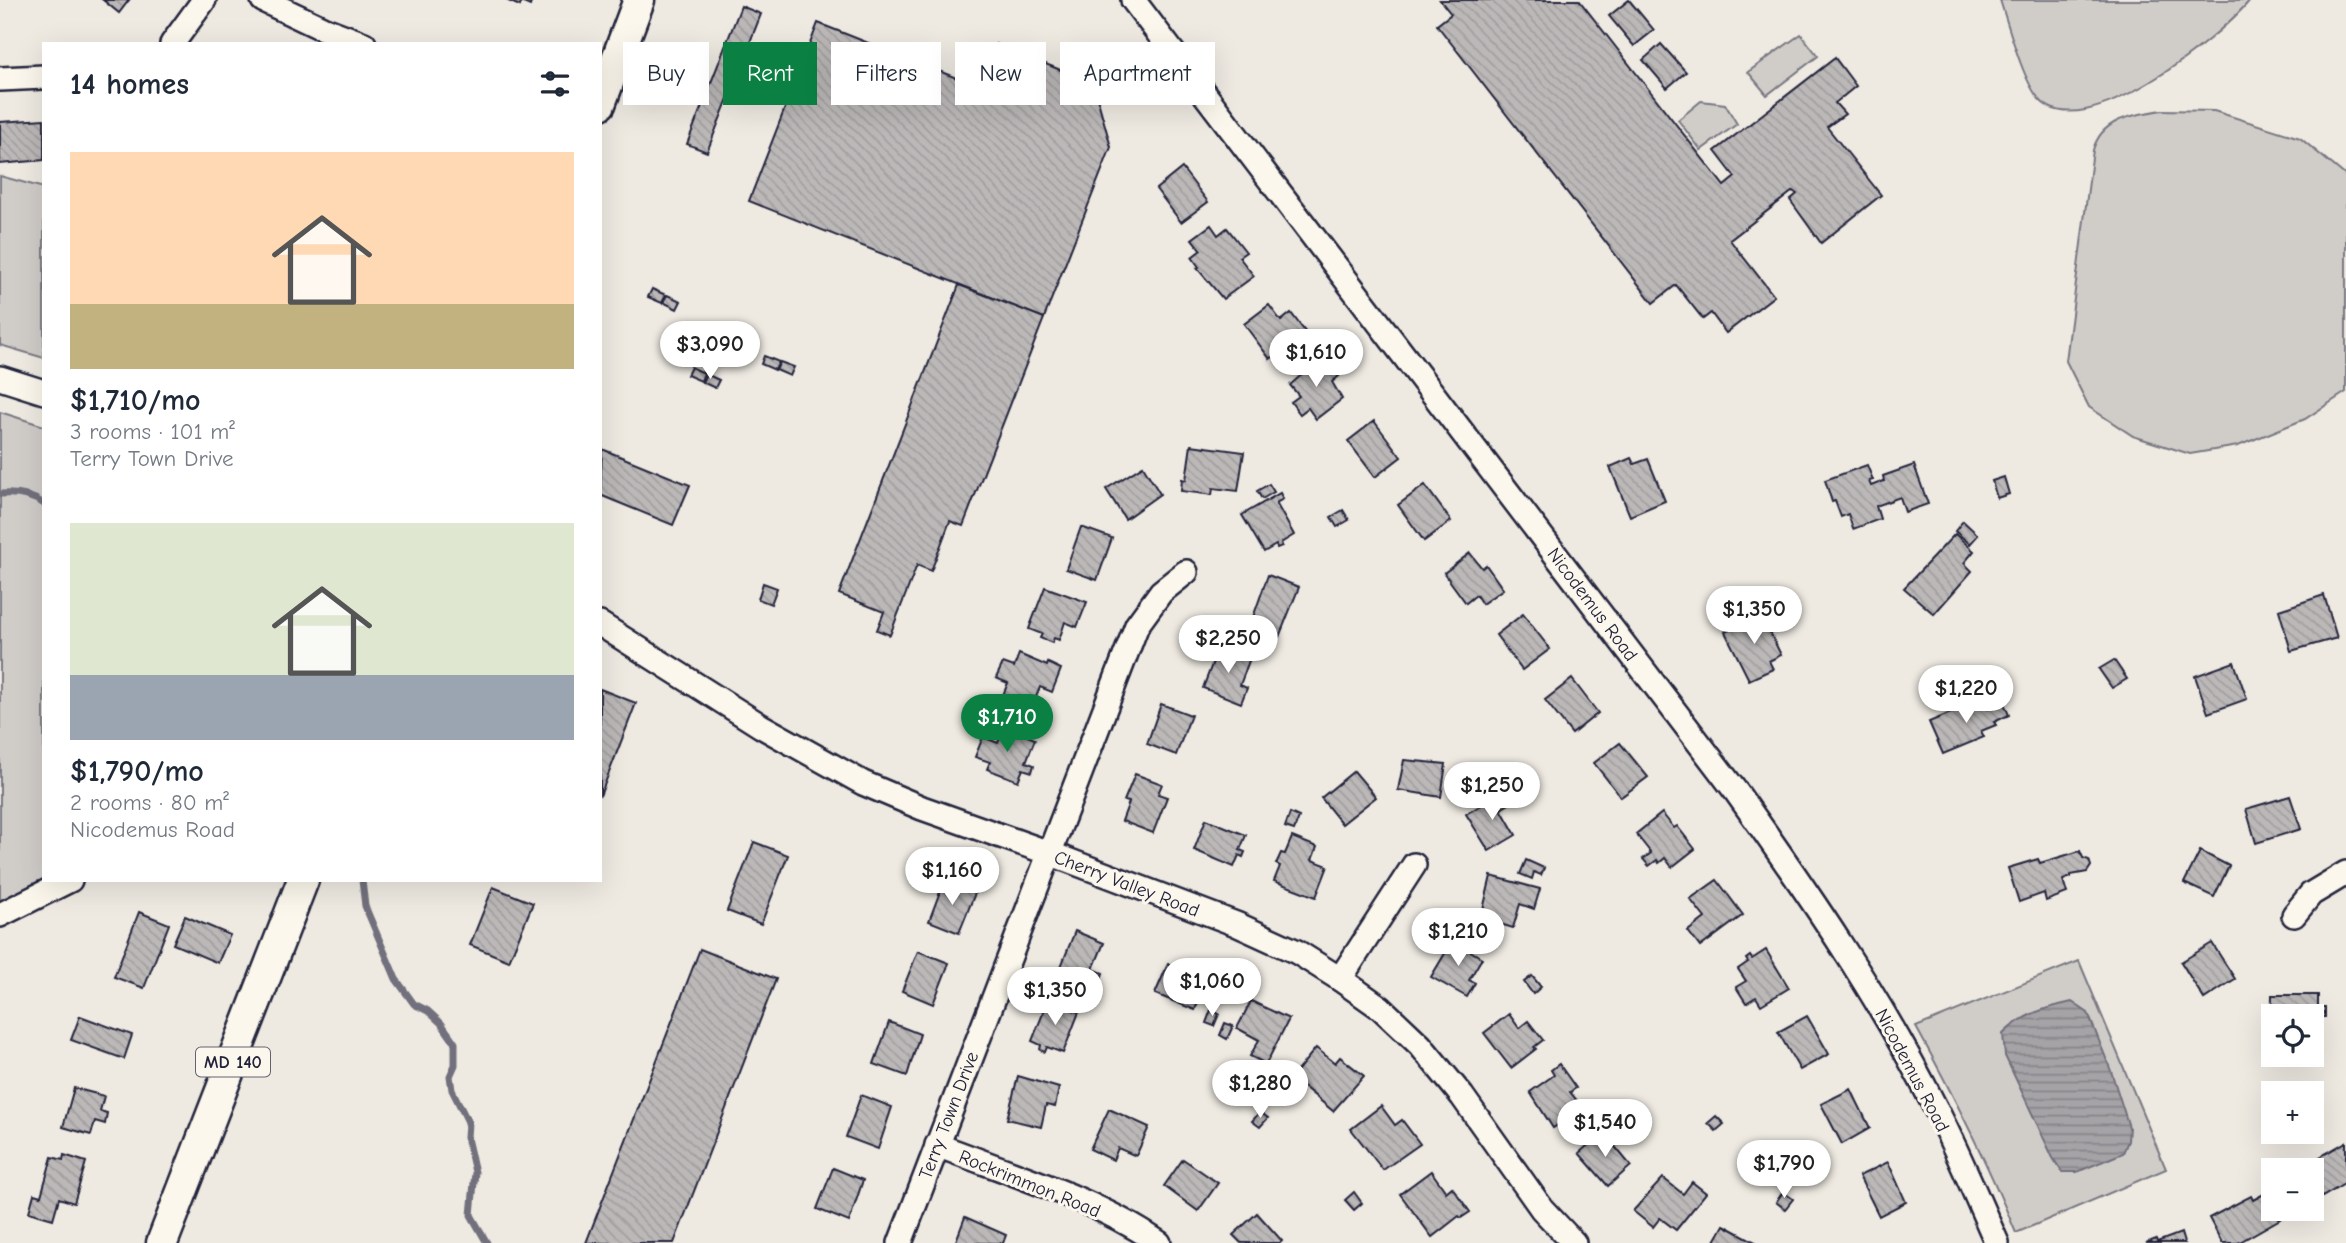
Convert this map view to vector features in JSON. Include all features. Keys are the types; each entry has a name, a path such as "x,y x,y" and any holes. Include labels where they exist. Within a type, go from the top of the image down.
{"main road":[{"path":"602,99 639,0"},
{"name":"MD 140","path":"162,1243 302,882"}],"street":[{"path":"174,42 204,0"},
{"path":"263,0 359,42"},
{"name":"Nicodemus Road","path":"1133,0 1737,793 1818,908 1895,1034 1936,1108 1997,1243"},
{"path":"0,79 42,77"},
{"path":"0,378 42,391"},
{"name":"Terry Town Drive","path":"900,1243 1137,625 1161,592 1186,572"},
{"name":"Cherry Valley Road","path":"602,625 761,726 863,783 922,808 1236,924 1297,952 1340,979 1381,1008 1420,1045 1462,1096 1542,1209 1574,1243"},
{"path":"1340,979 1414,865"},
{"path":"2294,915 2311,894 2346,873"},
{"path":"0,915 66,882"},
{"name":"Rockrimmon Road","path":"937,1145 1081,1202 1121,1220 1159,1243"}],"shaded area":[{"path":"2000,0 2250,0 2211,38 2150,82 2117,99 2086,110 2060,111 2039,99 2033,91 2016,52"},
{"path":"1801,34 1818,56 1767,95 1748,72"},
{"path":"1701,101 1725,104 1737,124 1701,150 1678,120"},
{"path":"2162,110 2214,111 2300,138 2346,176 2346,392 2305,419 2238,446 2190,454 2133,436 2089,407 2066,361 2093,150 2097,139 2120,120"},
{"path":"0,176 42,187 42,357 0,345"},
{"path":"0,412 42,425 42,882 45,882 0,905"},
{"path":"2079,961 2166,1169 2016,1233 1969,1128 1916,1027"},
{"path":"2072,1002 2088,1013 2129,1127 2128,1141 2123,1153 2077,1172 2062,1172 2005,1056 2003,1034 2018,1021 2035,1013"}],"building":[{"path":"103,0 129,0 119,13"},
{"path":"506,0 532,0 530,6 521,2 520,6"},
{"path":"1440,0 1579,0 1724,186 1735,177 1715,151 1835,58 1856,86 1835,103 1845,114 1827,127 1881,195 1821,243 1790,200 1797,194 1793,191 1730,240 1774,296 1726,333 1711,313 1703,319 1676,285 1653,303 1437,25 1451,14"},
{"path":"1629,0 1654,30 1634,46 1609,16"},
{"path":"741,6 761,14 750,42 727,42"},
{"path":"818,23 866,42 831,42 831,105 941,105 941,72 955,77 955,105 1046,105 1046,64 1060,70 1060,105 1099,105 1111,147 1044,318 749,201 786,105 817,105 817,42 811,42"},
{"path":"1661,44 1686,72 1667,88 1643,60"},
{"path":"723,52 723,105 725,105 707,152 687,144 702,105 709,105 709,88"},
{"path":"42,119 42,160 0,164 0,122"},
{"path":"1182,168 1208,202 1181,222 1156,189"},
{"path":"1211,225 1218,235 1227,228 1246,252 1239,257 1254,276 1223,299 1197,268 1199,267 1192,257 1201,250 1192,239"},
{"path":"959,285 1044,318 963,526 950,521 931,571 917,565 890,635 877,630 884,612 839,594"},
{"path":"652,289 666,295 662,303 648,297"},
{"path":"667,295 681,301 677,309 663,302"},
{"path":"1269,305 1281,321 1291,313 1306,333 1270,359 1244,324"},
{"path":"764,356 779,362 775,370 761,364"},
{"path":"1323,356 1339,376 1332,382 1342,399 1316,419 1308,408 1300,414 1291,402 1299,396 1290,385"},
{"path":"780,362 794,367 790,376 776,370"},
{"path":"691,367 704,373 701,381 687,375"},
{"path":"706,374 719,380 715,388 702,382"},
{"path":"1374,421 1401,457 1375,477 1348,441"},
{"path":"1191,445 1244,452 1238,491 1213,488 1212,495 1181,491 1182,479 1186,480"},
{"path":"602,449 690,485 673,525 602,496"},
{"path":"1631,458 1634,464 1648,459 1665,501 1630,516 1610,467"},
{"path":"1867,465 1873,480 1869,481 1871,486 1884,481 1883,476 1914,465 1928,504 1905,512 1900,497 1876,506 1880,519 1853,529 1848,514 1841,517 1835,501 1832,502 1825,480"},
{"path":"1143,466 1160,494 1125,519 1106,489"},
{"path":"2004,477 2009,494 1997,498 1992,481"},
{"path":"1269,484 1274,492 1262,499 1257,491"},
{"path":"1425,485 1451,521 1424,541 1398,505"},
{"path":"1280,493 1283,499 1276,503 1294,535 1281,543 1282,546 1277,548 1276,545 1264,552 1242,515"},
{"path":"1343,510 1349,520 1337,527 1331,517"},
{"path":"1963,521 1978,535 1970,544 1955,531"},
{"path":"1081,527 1112,538 1097,580 1066,569"},
{"path":"1955,534 1974,551 1964,563 1972,571 1934,614 1904,588"},
{"path":"1470,553 1482,568 1486,565 1503,589 1482,604 1476,595 1466,603 1444,573"},
{"path":"1268,575 1299,587 1279,637 1250,626"},
{"path":"763,583 777,588 771,604 758,599"},
{"path":"1045,587 1087,602 1077,627 1065,622 1059,640 1054,638 1052,643 1040,638 1042,634 1029,629"},
{"path":"2324,595 2337,638 2291,651 2279,610"},
{"path":"1523,614 1550,649 1522,670 1496,635"},
{"path":"1761,614 1781,655 1769,661 1773,669 1749,680 1725,632"},
{"path":"1219,646 1250,658 1240,685 1247,688 1241,703 1203,688"},
{"path":"1019,654 1061,669 1052,692 1040,687 1032,707 1003,695 1008,683 996,678 1003,663 1014,667"},
{"path":"2114,660 2127,679 2112,688 2099,669"},
{"path":"2234,662 2247,699 2208,713 2195,676"},
{"path":"1572,679 1598,713 1572,734 1545,700"},
{"path":"602,690 636,703 602,791"},
{"path":"1984,699 1988,708 2003,701 2009,715 1994,722 1996,725 1981,731 1984,737 1943,754 1929,722"},
{"path":"1161,704 1191,715 1176,755 1147,744"},
{"path":"1004,727 1035,739 1026,762 1034,765 1032,772 1023,769 1018,781 987,769 990,762 975,757 983,737 998,743"},
{"path":"1620,743 1648,777 1621,797 1594,763"},
{"path":"1404,760 1446,764 1441,797 1398,790"},
{"path":"1354,771 1376,797 1342,824 1321,798"},
{"path":"1135,774 1162,784 1158,794 1167,797 1153,833 1122,821 1129,802 1124,801"},
{"path":"1502,793 1509,804 1501,809 1516,835 1489,851 1466,814"},
{"path":"2290,796 2301,829 2256,843 2246,809"},
{"path":"1290,813 1299,817 1294,830 1285,827"},
{"path":"1662,813 1674,828 1677,826 1695,849 1672,867 1665,858 1649,866 1643,859 1651,853 1636,834"},
{"path":"1206,819 1246,835 1240,850 1245,852 1243,857 1239,855 1234,867 1194,850"},
{"path":"1292,837 1317,847 1312,860 1328,866 1316,897 1274,881 1280,866 1276,864 1281,853 1285,854"},
{"path":"754,842 788,855 761,924 727,911"},
{"path":"2080,851 2091,866 2087,872 2071,875 2063,880 2067,893 2046,901 2044,893 2019,902 2008,868 2038,859 2040,863"},
{"path":"2200,851 2229,866 2214,897 2184,883"},
{"path":"1526,860 1544,868 1541,875 1534,872 1532,879 1520,874"},
{"path":"1491,876 1540,889 1534,909 1520,904 1513,928 1481,918"},
{"path":"1717,880 1743,915 1700,947 1688,931 1705,918 1690,899"},
{"path":"944,881 975,893 959,933 929,921"},
{"path":"493,887 533,903 509,961 470,945"},
{"path":"139,912 169,924 144,988 114,977"},
{"path":"185,916 230,935 218,963 173,944"},
{"path":"1075,931 1104,943 1093,969 1103,973 1098,987 1059,972"},
{"path":"1464,938 1471,942 1467,949 1482,958 1469,980 1475,983 1467,997 1431,977 1453,940 1461,944"},
{"path":"2212,943 2235,979 2204,999 2181,962"},
{"path":"700,949 776,979 674,1243 586,1243"},
{"path":"1766,950 1789,988 1761,1005 1756,997 1746,1003 1736,987 1746,981 1738,969 1748,962 1746,959 1750,956 1752,959"},
{"path":"918,951 949,963 933,1004 902,991"},
{"path":"1168,964 1208,979 1195,1010 1155,994"},
{"path":"1532,976 1541,987 1533,994 1524,982"},
{"path":"2272,995 2318,995 2318,1004 2272,1004"},
{"path":"1048,1001 1079,1012 1063,1053 1047,1047 1045,1052 1040,1050 1041,1045 1032,1041"},
{"path":"1251,1001 1289,1019 1266,1064 1250,1056 1259,1040 1237,1028"},
{"path":"1211,1010 1219,1014 1214,1026 1206,1023"},
{"path":"1509,1014 1519,1028 1528,1021 1543,1040 1534,1047 1536,1049 1511,1068 1484,1033"},
{"path":"80,1016 132,1035 124,1059 71,1040"},
{"path":"1807,1016 1829,1054 1800,1070 1778,1032"},
{"path":"889,1022 920,1034 907,1076 874,1064"},
{"path":"1225,1023 1233,1026 1227,1039 1220,1035"},
{"path":"1316,1048 1335,1063 1340,1057 1364,1076 1333,1111 1292,1077"},
{"path":"1559,1064 1576,1088 1570,1092 1583,1108 1553,1128 1530,1092 1554,1075 1551,1070"},
{"path":"1018,1076 1059,1088 1055,1107 1046,1105 1041,1127 1007,1119"},
{"path":"74,1088 104,1096 100,1111 107,1113 105,1124 95,1121 91,1135 63,1127"},
{"path":"1851,1089 1870,1128 1842,1144 1821,1104"},
{"path":"861,1095 892,1107 878,1149 846,1137"},
{"path":"1381,1106 1395,1125 1402,1120 1420,1144 1383,1170 1351,1129"},
{"path":"1109,1109 1149,1127 1136,1156 1118,1148 1113,1160 1090,1149"},
{"path":"1260,1112 1268,1118 1260,1127 1252,1121"},
{"path":"1716,1116 1724,1124 1716,1131 1708,1123"},
{"path":"1603,1132 1631,1166 1608,1186 1579,1153"},
{"path":"2346,1142 2346,1183 2324,1196 2324,1158 2318,1158"},
{"path":"64,1155 86,1162 74,1203 59,1198 53,1219 29,1212 34,1194 41,1196 52,1157 63,1160"},
{"path":"1183,1159 1218,1183 1198,1211 1164,1186"},
{"path":"1888,1162 1906,1202 1879,1216 1859,1176"},
{"path":"833,1168 863,1180 849,1222 817,1209"},
{"path":"1431,1171 1446,1192 1452,1187 1470,1212 1461,1218 1459,1216 1432,1237 1400,1194"},
{"path":"1663,1178 1683,1194 1692,1182 1706,1193 1676,1230 1660,1218 1653,1227 1633,1211"},
{"path":"1354,1192 1362,1203 1354,1210 1345,1200"},
{"path":"1783,1192 1793,1199 1785,1209 1776,1202"},
{"path":"2251,1196 2253,1200 2261,1196 2261,1221 2277,1221 2238,1243 2222,1243 2209,1218"},
{"path":"1257,1213 1282,1241 1280,1243 1241,1243 1233,1235"},
{"path":"965,1217 1006,1235 1003,1243 956,1241"},
{"path":"1724,1225 1757,1243 1714,1243"},
{"path":"2181,1233 2184,1243 2146,1243 2156,1239 2157,1242"}],"waterway":[{"path":"0,494 23,495 42,503"},
{"path":"362,882 365,906 396,979 414,1004 428,1011 441,1023 455,1043 455,1065 450,1076 452,1090 468,1122 467,1138 475,1172 471,1215 487,1243"}]}
